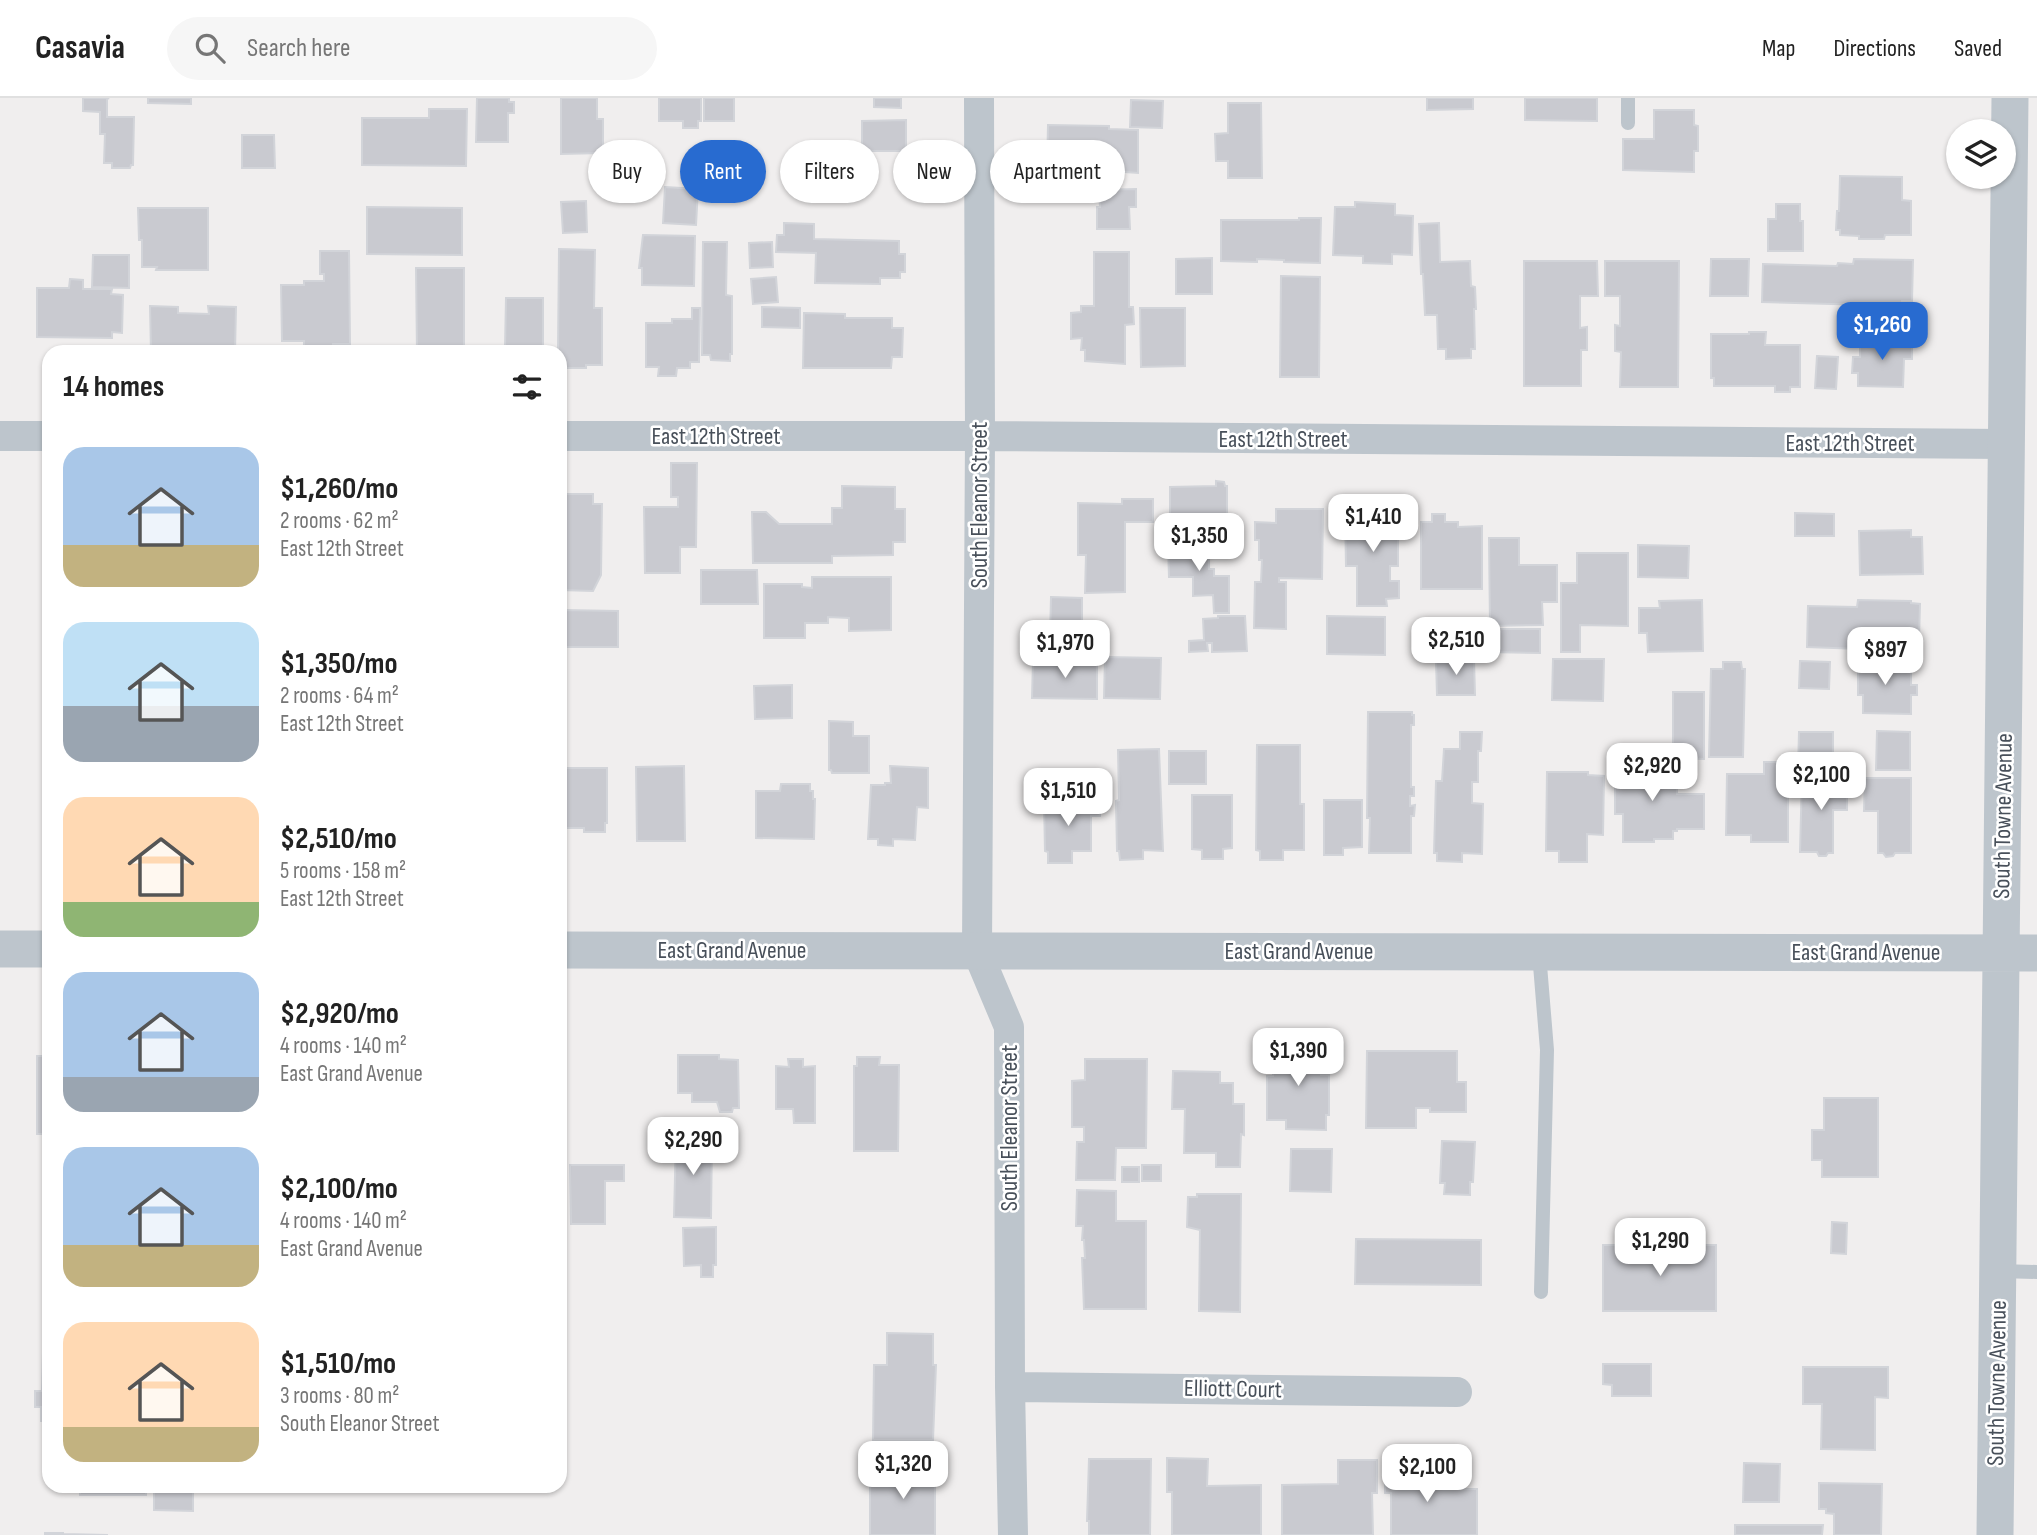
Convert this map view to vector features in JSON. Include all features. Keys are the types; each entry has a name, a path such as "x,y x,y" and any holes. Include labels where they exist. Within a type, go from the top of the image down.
{"street":[{"name":"South Eleanor Street","path":"979,98 977,951 1009,1027 1013,1535"},
{"name":"South Towne Avenue","path":"1995,1535 1998,1271 2019,953 2006,444 2010,98"},
{"path":"0,436 42,436"},
{"name":"East 12th Street","path":"567,436 980,436 2006,444"},
{"path":"0,949 42,949"},
{"name":"East Grand Avenue","path":"567,950 2019,953"},
{"name":"Elliott Court","path":"1010,1387 1457,1392"}],"lane":[{"path":"1628,98 1628,122"},
{"path":"1539,952 1547,1050 1541,1292"},
{"path":"1998,1271 2037,1272"}],"building":[{"path":"83,98 109,98 107,117 134,117 133,165 130,168 112,168 112,163 104,163 105,134 100,134 100,112 83,111"},
{"path":"148,98 191,98 191,104 148,103"},
{"path":"477,98 509,98 509,102 514,102 514,113 508,113 508,142 476,142"},
{"path":"561,98 597,98 597,119 603,119 603,140 588,140 588,153 561,154"},
{"path":"659,98 701,98 701,121 698,121 698,128 683,128 683,121 659,121"},
{"path":"704,98 734,98 734,121 704,121"},
{"path":"874,98 901,98 901,108 874,107"},
{"path":"1427,98 1473,98 1473,109 1427,110"},
{"path":"1525,98 1597,98 1597,121 1525,120"},
{"path":"1131,100 1163,101 1162,128 1130,127"},
{"path":"1228,103 1261,103 1262,178 1228,178 1228,161 1216,161 1215,134 1228,133"},
{"path":"429,109 467,109 466,166 362,165 362,118 429,118"},
{"path":"1654,110 1694,110 1694,125 1698,126 1698,151 1694,151 1694,172 1623,170 1623,139 1654,139"},
{"path":"906,120 906,140 893,140 893,151 879,151 879,140 862,140 862,121"},
{"path":"1048,125 1109,126 1109,129 1138,130 1138,173 1125,172 1125,140 1048,140"},
{"path":"242,135 274,135 275,168 242,168"},
{"path":"1840,176 1902,177 1902,200 1911,201 1911,235 1859,239 1859,236 1840,235 1840,230 1836,230"},
{"path":"666,187 680,188 680,203 697,203 696,225 663,223"},
{"path":"1125,189 1136,189 1136,207 1129,207 1130,229 1097,229 1097,207 1100,207 1100,203 1125,203"},
{"path":"586,201 587,232 563,233 561,202"},
{"path":"1355,202 1395,204 1395,215 1413,216 1412,255 1392,254 1392,264 1363,263 1363,256 1333,255 1335,207 1355,207"},
{"path":"1776,204 1800,204 1803,251 1768,251 1768,219 1776,219"},
{"path":"367,207 462,208 462,255 367,254"},
{"path":"138,208 208,208 208,270 156,270 157,267 142,267"},
{"path":"1321,218 1320,263 1257,259 1257,262 1221,261 1221,220"},
{"path":"784,223 814,224 814,239 899,241 899,254 905,254 905,272 900,272 900,278 880,278 880,284 815,283 816,253 776,252 777,235 784,235"},
{"path":"1439,223 1440,262 1470,261 1471,286 1475,287 1476,309 1475,349 1471,349 1471,358 1446,359 1446,349 1438,349 1437,315 1425,315 1419,224"},
{"path":"643,235 695,236 694,286 642,285 642,268 639,268"},
{"path":"703,242 727,242 726,295 732,296 730,361 711,360 710,355 702,355"},
{"path":"772,242 773,267 750,268 749,243"},
{"path":"559,249 595,250 594,308 602,308 602,365 567,368 567,345 558,345"},
{"path":"320,251 349,251 350,344 304,345 304,341 282,341 281,285 304,285 304,281 324,281 324,274 320,274"},
{"path":"1094,252 1129,252 1129,307 1133,307 1134,324 1125,325 1125,364 1085,361 1085,350 1081,350 1082,338 1071,339 1071,313 1081,312 1081,306 1094,306"},
{"path":"93,255 129,255 129,288 92,287"},
{"path":"1212,258 1212,294 1176,294 1176,259"},
{"path":"1711,259 1749,259 1748,296 1710,296"},
{"path":"1854,259 1913,260 1912,301 1902,301 1901,306 1762,302 1763,264 1837,266 1838,263 1853,264"},
{"path":"1524,261 1597,261 1598,296 1580,296 1580,328 1587,327 1587,350 1581,350 1581,386 1524,386"},
{"path":"1605,261 1679,261 1678,387 1620,387 1621,352 1615,351 1615,325 1620,326 1620,296 1605,296"},
{"path":"416,268 464,268 464,345 417,345"},
{"path":"1281,276 1320,277 1319,377 1280,377"},
{"path":"776,277 778,302 753,304 751,279"},
{"path":"70,279 83,280 83,289 112,289 111,294 123,295 122,333 112,332 112,338 37,337 37,288 69,288"},
{"path":"506,298 543,298 543,345 505,345"},
{"path":"150,306 178,307 178,313 209,314 208,306 236,307 235,345 151,345"},
{"path":"762,307 800,308 800,328 762,327"},
{"path":"692,308 700,308 699,362 690,362 690,368 677,368 676,376 658,376 659,367 646,367 646,323 672,323 672,319 692,319"},
{"path":"1140,308 1185,308 1185,366 1141,367"},
{"path":"804,313 845,314 845,318 892,318 892,328 903,328 902,357 892,357 891,368 803,368"},
{"path":"1766,332 1765,345 1800,345 1800,387 1790,387 1790,392 1775,392 1775,386 1714,386 1714,378 1711,378 1711,334"},
{"path":"1860,338 1912,339 1912,359 1904,359 1903,387 1858,386 1858,373 1852,373 1853,357 1860,357"},
{"path":"1817,356 1838,357 1836,389 1815,388"},
{"path":"671,463 697,463 696,547 680,547 680,573 645,573 644,507 678,507 678,497 671,497"},
{"path":"1216,481 1224,482 1227,486 1227,540 1172,540 1170,487 1216,486"},
{"path":"842,486 895,487 895,509 905,509 905,542 893,542 893,555 832,556 832,563 753,563 752,512 766,512 779,524 832,524 832,508 842,508"},
{"path":"567,494 593,494 593,504 602,504 601,575 593,591 567,590"},
{"path":"1122,499 1153,499 1153,522 1125,522 1125,592 1085,593 1086,555 1078,555 1078,503 1122,504"},
{"path":"1276,509 1323,509 1322,579 1279,578 1279,582 1286,582 1286,629 1254,628 1255,582 1261,582 1262,560 1259,560 1259,540 1255,540 1255,522 1276,523"},
{"path":"1345,511 1398,511 1398,566 1390,566 1390,581 1399,581 1399,598 1386,599 1387,606 1357,606 1357,566 1346,566"},
{"path":"1795,513 1834,514 1834,536 1795,536"},
{"path":"1432,514 1445,514 1445,522 1458,522 1458,527 1482,526 1482,589 1421,589 1421,522 1432,522"},
{"path":"1911,530 1911,537 1922,537 1923,574 1860,575 1859,531"},
{"path":"1489,538 1519,538 1519,565 1557,565 1557,602 1542,602 1543,625 1490,626"},
{"path":"1168,544 1209,544 1209,569 1214,569 1214,576 1229,576 1229,613 1214,613 1213,595 1193,596 1193,577 1169,577"},
{"path":"1638,545 1689,546 1688,578 1638,577"},
{"path":"1577,553 1628,553 1628,626 1580,625 1580,652 1561,652 1561,583 1577,583"},
{"path":"701,570 757,570 758,604 701,604"},
{"path":"812,577 891,577 891,630 849,631 849,618 828,617 828,623 805,623 805,638 764,638 764,584 802,584 802,587 812,588"},
{"path":"1051,597 1082,598 1082,639 1050,639"},
{"path":"1702,600 1703,651 1648,652 1647,633 1639,633 1639,608 1660,608 1659,601"},
{"path":"1858,600 1911,601 1920,604 1919,640 1860,639 1860,649 1807,647 1808,606 1857,607"},
{"path":"567,610 618,611 618,647 567,647"},
{"path":"1245,616 1247,651 1212,652 1212,643 1207,643 1208,651 1189,652 1189,641 1204,640 1203,619"},
{"path":"1327,616 1385,617 1385,655 1327,654"},
{"path":"1488,629 1540,629 1540,653 1488,652"},
{"path":"1105,657 1161,658 1160,699 1104,698"},
{"path":"1474,659 1475,695 1437,695 1436,660"},
{"path":"1553,659 1604,659 1603,701 1552,700"},
{"path":"1033,660 1097,661 1097,699 1032,698"},
{"path":"1858,660 1890,661 1890,666 1911,666 1911,685 1917,685 1917,695 1911,695 1911,714 1863,713 1863,695 1858,695"},
{"path":"1800,661 1830,662 1829,689 1799,688"},
{"path":"1723,662 1741,662 1742,669 1745,669 1743,757 1709,757 1711,669 1723,669"},
{"path":"792,685 792,718 755,719 754,686"},
{"path":"1673,692 1704,692 1704,759 1673,758"},
{"path":"1368,712 1412,712 1414,715 1414,725 1411,725 1411,787 1414,787 1414,796 1410,796 1410,806 1415,805 1414,816 1411,816 1411,853 1369,853"},
{"path":"829,721 853,722 853,736 869,736 869,773 832,773 829,770"},
{"path":"1877,731 1910,732 1910,770 1876,770"},
{"path":"1460,732 1482,732 1481,751 1478,751 1478,782 1472,782 1472,803 1483,804 1482,854 1462,853 1462,862 1437,861 1437,853 1434,853 1436,781 1442,781 1444,749 1460,749"},
{"path":"1799,732 1833,732 1833,770 1798,769"},
{"path":"1257,745 1300,745 1300,804 1304,804 1304,850 1283,850 1283,860 1260,860 1260,851 1256,850"},
{"path":"1159,749 1163,851 1143,850 1143,859 1120,860 1117,851 1116,801 1119,800 1118,750"},
{"path":"1169,751 1206,751 1206,784 1169,784"},
{"path":"1615,752 1648,752 1648,786 1677,786 1677,794 1704,794 1704,829 1677,829 1673,831 1673,839 1623,842 1623,814 1615,814"},
{"path":"1764,762 1788,762 1788,842 1751,842 1751,835 1726,835 1727,774 1764,774"},
{"path":"684,766 685,841 637,841 636,767"},
{"path":"890,766 928,768 928,808 917,807 915,840 893,839 893,846 878,845 878,839 868,839 871,785 891,783"},
{"path":"567,768 607,768 605,832 584,832 584,828 567,828"},
{"path":"1547,772 1588,772 1588,775 1604,776 1603,835 1587,834 1587,862 1559,862 1559,851 1546,851"},
{"path":"1802,777 1847,778 1847,810 1833,810 1833,853 1826,856 1819,856 1817,852 1800,852"},
{"path":"1865,778 1911,778 1911,853 1895,853 1886,857 1883,853 1878,853 1878,811 1864,811"},
{"path":"781,784 810,784 810,791 813,791 815,799 814,839 756,838 756,791 780,791"},
{"path":"1192,795 1232,795 1232,848 1223,849 1223,859 1202,859 1202,850 1192,849"},
{"path":"1324,800 1362,800 1362,847 1343,848 1343,855 1324,855"},
{"path":"1044,801 1100,803 1100,816 1091,816 1091,851 1072,851 1072,863 1048,863 1048,852 1045,851"},
{"path":"1273,1044 1314,1044 1321,1063 1321,1075 1329,1075 1329,1115 1326,1115 1326,1130 1286,1129 1286,1120 1267,1120 1267,1076 1273,1076"},
{"path":"1367,1051 1457,1051 1457,1082 1466,1082 1466,1112 1430,1112 1430,1108 1416,1108 1416,1128 1366,1128"},
{"path":"678,1055 719,1055 719,1059 738,1060 739,1108 733,1108 732,1112 720,1112 717,1102 692,1102 692,1093 678,1093"},
{"path":"37,1056 42,1056 42,1134 37,1134"},
{"path":"857,1057 880,1057 879,1065 899,1065 898,1151 854,1151 854,1066 857,1066"},
{"path":"788,1059 803,1059 803,1067 815,1066 815,1123 794,1123 793,1109 776,1109 776,1066 789,1067"},
{"path":"1085,1059 1147,1059 1146,1148 1116,1148 1115,1180 1076,1180 1077,1142 1084,1142 1084,1127 1072,1127 1072,1081 1085,1080"},
{"path":"1173,1071 1220,1072 1220,1083 1233,1083 1233,1104 1244,1104 1240,1167 1216,1167 1216,1153 1184,1153 1185,1109 1172,1109"},
{"path":"1824,1098 1878,1098 1878,1177 1822,1177 1822,1160 1812,1160 1812,1130 1824,1130"},
{"path":"676,1137 712,1137 711,1218 674,1217"},
{"path":"1442,1141 1475,1142 1470,1195 1444,1194 1445,1183 1440,1183"},
{"path":"1291,1149 1332,1149 1331,1192 1290,1191"},
{"path":"570,1165 624,1165 624,1181 605,1181 605,1224 571,1224"},
{"path":"1142,1165 1161,1165 1161,1181 1142,1181"},
{"path":"1122,1167 1139,1167 1139,1182 1122,1182"},
{"path":"1077,1190 1116,1191 1116,1221 1146,1221 1146,1309 1084,1309 1084,1240 1083,1226 1076,1226"},
{"path":"1197,1194 1241,1194 1240,1312 1199,1311 1200,1230 1187,1227 1188,1197 1197,1197"},
{"path":"1832,1222 1847,1223 1846,1254 1831,1253"},
{"path":"716,1227 716,1265 713,1265 713,1277 701,1277 701,1265 684,1266 683,1228"},
{"path":"1356,1239 1481,1240 1481,1285 1355,1284"},
{"path":"1603,1245 1716,1245 1716,1311 1603,1311"},
{"path":"887,1333 933,1334 933,1365 936,1365 933,1440 873,1440 874,1365 887,1365"},
{"path":"1603,1364 1651,1364 1651,1396 1612,1396 1612,1385 1603,1384"},
{"path":"1803,1367 1888,1367 1888,1398 1875,1397 1875,1450 1821,1449 1822,1404 1803,1404"},
{"path":"35,1391 42,1391 42,1421 41,1407 35,1407"},
{"path":"1167,1458 1208,1459 1207,1486 1261,1485 1261,1535 1172,1535 1172,1492 1167,1492"},
{"path":"1089,1459 1151,1459 1150,1535 1089,1535"},
{"path":"1338,1460 1377,1460 1377,1493 1372,1493 1373,1535 1282,1535 1282,1485 1338,1484"},
{"path":"1385,1461 1424,1462 1424,1489 1477,1489 1477,1535 1391,1535 1391,1493 1385,1493"},
{"path":"1744,1463 1780,1464 1779,1502 1743,1502"},
{"path":"935,1467 935,1535 870,1535 870,1468"},
{"path":"1819,1483 1882,1484 1881,1535 1834,1535 1834,1514 1826,1513 1826,1509 1819,1509"},
{"path":"80,1493 146,1493 146,1495"},
{"path":"154,1493 193,1493 193,1511 154,1510"},
{"path":"1735,1525 1823,1525 1822,1535 1735,1535"},
{"path":"63,1533 108,1535 45,1535"}]}
